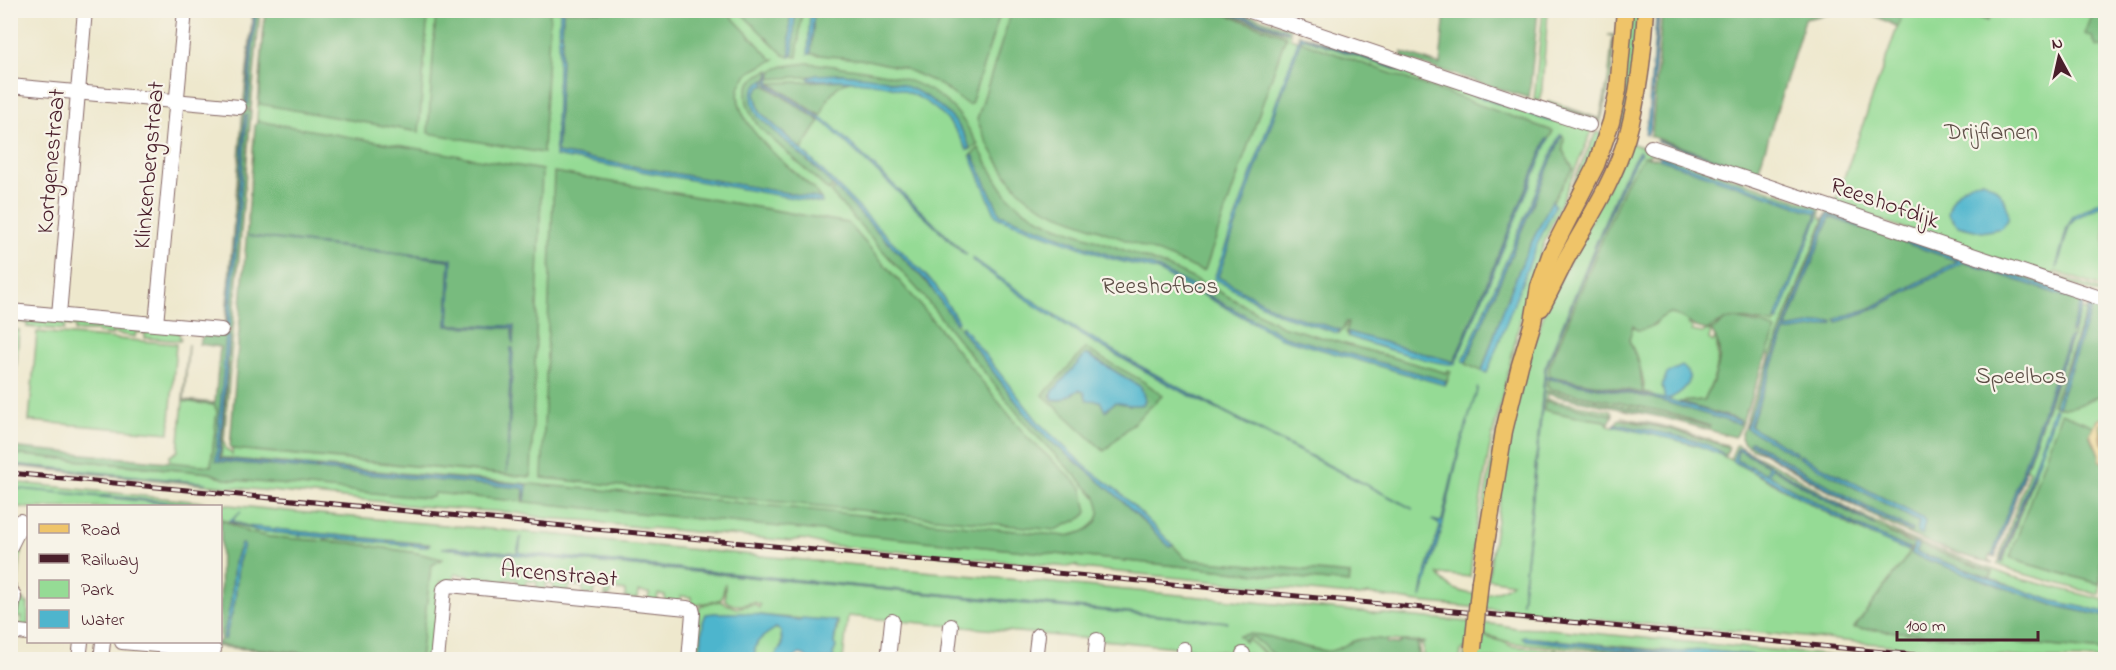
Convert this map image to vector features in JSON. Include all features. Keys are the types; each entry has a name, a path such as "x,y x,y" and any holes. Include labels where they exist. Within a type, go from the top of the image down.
{"main road":[{"path":"1472,654 1480,581 1504,431 1533,322 1539,287 1551,253 1596,165 1611,122 1618,90 1625,10"},
{"path":"1533,322 1566,259 1594,213 1627,138 1639,89 1646,10"}],"street":[{"name":"Kortgenestraat","path":"59,315 85,10"},
{"name":"Klinkenbergstraat","path":"156,324 185,10"},
{"path":"1246,10 1589,125"},
{"path":"10,86 239,107"},
{"name":"Reeshofdijk","path":"1651,147 2106,300"},
{"path":"10,310 221,330"},
{"path":"10,547 19,530 20,520"},
{"name":"Arcenstraat","path":"437,660 444,589 449,585 692,609 689,660"},
{"path":"10,622 12,592 27,598"},
{"path":"888,660 892,621"},
{"path":"947,660 951,626"},
{"path":"10,631 27,633"},
{"path":"1035,660 1038,635"},
{"path":"1095,660 1097,640"},
{"path":"79,660 81,643"},
{"path":"101,660 103,643"},
{"path":"139,643 207,647"}],"green space":[{"path":"1012,10 1216,11 1286,36 1205,270 1202,271 1047,210 1023,194 1009,178 990,148 977,119"},
{"name":"Reeshofbos","path":"1203,10 1281,34 1217,11 1219,10 1286,33 1287,30 1230,11 1238,11 1290,28 1290,38 1300,41 1304,38 1551,120 1300,35 1298,37 1299,34 1553,117 1554,121 1562,124 1564,121 1591,129 1545,240 1525,300 1489,451 1470,577 1438,574 1453,588 1473,594 1494,592 1512,583 1488,579 1510,438 1526,369 1549,302 1630,143 1820,207 1821,218 2105,317 2105,582 2010,557 2100,584 2100,595 2013,571 1997,564 2029,470 1687,320 1693,328 1692,331 1702,333 1707,330 1711,331 1709,339 1713,342 1716,337 1718,356 1715,376 1704,400 1680,402 1740,420 1739,424 1652,398 1548,378 1547,387 1551,389 1666,412 1710,425 1710,427 1666,415 1547,391 1546,399 1611,411 1613,415 1546,401 1545,410 1606,421 1608,425 1666,437 1712,450 1857,529 1908,551 1912,550 1854,628 2105,651 2105,659 2036,659 1741,631 1697,629 1418,602 1368,594 1359,596 1080,568 1075,565 1068,567 828,545 805,540 791,541 543,518 518,513 404,505 11,466 73,470 11,464 11,454 210,473 231,479 232,458 220,458 230,338 224,332 233,332 224,442 226,449 232,454 265,11","holes":["1639,151 1623,182 1546,368 1522,603 1545,368 1621,182","1650,153 1819,212 1818,216 1660,317 1654,326 1633,326 1629,340 1638,360 1644,383 1643,393 1548,376 1644,156 1649,156","2032,472 2035,473 2003,562 2001,559","955,544 1350,576 1349,583"]},
{"path":"1903,10 1898,27 1865,11"},
{"path":"253,11 246,104 248,104 256,11 260,11 251,109 243,108"},
{"path":"265,11 428,11 419,132 259,104"},
{"path":"436,11 550,11 543,153 428,133"},
{"path":"563,11 726,11 772,59 775,59 750,72 739,89 739,105 747,121 773,153 814,189 821,199 557,153"},
{"path":"739,11 790,11 790,57 784,55"},
{"path":"795,11 802,11 797,57 792,56"},
{"path":"814,11 1001,11 971,104 968,105 939,84 903,68 867,60 811,54"},
{"path":"1445,11 1538,11 1529,98 1402,58 1402,52 1440,65"},
{"path":"1543,11 1548,11 1541,98 1536,103 1534,100"},
{"path":"1629,11 1642,11 1624,127 1615,124"},
{"path":"1662,11 1843,11 1805,19 1758,172 1822,195 1650,136"},
{"name":"Drijflanen","path":"1903,11 2105,11 2105,288 2055,272 2054,275 2105,292 2105,296 1838,206 1836,200"},
{"path":"1962,11 1992,11 1988,21"},
{"path":"2094,11 2105,11 2105,48 2096,46 2092,37 2085,34"},
{"path":"1608,35 1614,35 1611,78 1601,120 1566,109 1601,122 1546,107 1549,101 1600,119 1608,80 1613,36"},
{"path":"1300,41 1553,131 1547,139 1454,362 1349,333 1348,336 1346,332 1348,322 1339,333 1340,330 1280,312 1217,277"},
{"path":"808,63 867,70 923,87 940,97 955,110 978,145 969,150 962,132 946,112 894,82 843,74 771,79 773,70"},
{"path":"770,70 767,79 753,92 756,112 833,185 829,191 759,127 749,110 746,94 748,87 752,80"},
{"path":"854,80 841,84 832,92 821,116 770,83"},
{"path":"765,85 820,121 802,149 803,151 760,112 755,94 760,87"},
{"path":"243,110 251,111 233,330 225,329","holes":["245,115 247,115 229,326 227,325"]},
{"path":"258,121 542,170 531,477 230,447 255,126","holes":["249,236 451,259 449,325 514,326 513,344 512,328 447,326 450,260","511,348 513,348 507,472"]},
{"path":"1597,132 1603,134 1561,223 1475,567 1498,424 1521,330 1551,238 1582,162"},
{"path":"1562,135 1564,138 1563,151 1573,168 1532,241 1500,318 1482,371 1467,365 1466,362"},
{"path":"979,148 1008,196 1037,218 1176,270 1202,283 1196,292 1197,289 1153,266 1114,257 1000,214 971,155"},
{"path":"1644,156 1816,212 1817,215 1774,325 1735,319 1725,320 1707,330 1696,327 1670,313 1647,328 1637,330 1633,326 1629,340 1640,367 1643,392 1654,395 1549,376 1549,367 1626,182"},
{"path":"554,172 848,223 917,301 1027,437 1082,488 1087,512 1084,517 1055,530 542,478"},
{"path":"835,187 933,289 965,335 1047,438 1115,494 1170,547 1173,545 1186,559 1350,574 1349,583 434,493 433,497 426,498 225,479 210,473 11,454 10,447 211,466 217,411 214,405 183,401 188,344 184,400 215,403 220,347 199,344 205,332 229,334 230,336 221,458 684,497 1066,536 1089,528 1098,518 1098,504 1095,496 1030,429 920,292 831,193","holes":["226,336 229,337 219,459 527,485 525,501 523,501 524,488 216,461"]},
{"name":"Speelbos","path":"1829,210 2083,296 2084,301 1828,214 1746,427 1795,455 1797,453 1750,426 1785,332 1832,324 1832,321 1786,329 1830,217 1958,261 1871,308 1836,319 1837,322 1874,309 1963,262 2081,302 2070,332 2073,331 2084,302 1995,557 1990,555 1988,560 1993,563 1932,544 1874,517 1764,453 1750,448 1742,440 1750,408","holes":["2069,337 2071,337 1994,556","1751,441 1861,504 1912,530 1911,532 1860,507 1750,444","1800,455 1922,518 1917,532 1919,522 1799,457"]},
{"path":"1208,283 1218,291 1282,326 1447,373 1448,370 1451,371 1446,385 1446,381 1284,336 1201,294"},
{"path":"2090,302 2055,405 2058,406 2092,305 2105,310 2105,393 2073,407 2059,407 2052,404"},
{"path":"10,313 177,329 181,339 180,341 145,338 145,333 136,332 135,337 98,333 97,331 75,331 75,326 65,325 64,330 27,327 27,323 11,321"},
{"path":"1735,319 1776,330 1738,433 1734,437 1665,418 1546,394 1546,391 1710,426 1666,412 1551,389 1547,387 1548,378 1652,398 1739,424 1740,420 1679,402 1704,400 1716,375 1719,357 1719,348 1711,331 1724,321"},
{"path":"10,330 19,330 12,420 10,420"},
{"path":"37,332 176,344 169,433 29,421"},
{"path":"1086,348 1144,382 1162,396 1104,451 1043,395","holes":["1089,355 1141,387 1145,400 1143,404 1129,405 1115,402 1107,410 1100,401 1089,399 1084,392 1079,390 1061,400 1053,400 1050,395 1085,356"]},
{"path":"183,401 214,405 217,411 211,466 169,463 170,456 178,451"},
{"path":"1545,401 1613,415 1608,425 1606,421 1544,410"},
{"path":"2061,413 2094,426 2090,436 2103,462 2106,463 2105,534 2100,584 2010,557"},
{"path":"1621,417 1668,427 1727,446 1673,430"},
{"path":"1619,419 1673,430 1729,447 1725,457 1719,451 1692,441 1615,424"},
{"path":"1736,445 1905,537 2013,577 2105,600 2105,612 2053,601 1990,578 1992,572 1883,529 1740,449 1737,449 1733,460 1730,459"},
{"path":"1738,450 1769,465 1766,474 1736,460"},
{"path":"1771,466 1835,505 1911,544 1912,542 1992,572 1990,578 1916,552 1918,547 1915,544 1912,550 1856,525 1768,475"},
{"path":"11,482 296,512 1864,659 1797,659 1701,650 1681,652 1535,638 1523,639 1623,651 1731,659 1693,659 1512,643 1482,634 1482,636 1511,646 1650,659 1476,659 1480,649 1467,648 1466,659 1464,659 1465,648 1461,651 1460,659 1423,659 1423,646 1421,645 1419,647 1420,659 1418,659 1417,643 1425,642 1362,639 1336,650 1327,651 1262,636 1240,636 1246,639 1253,637 1280,659 1273,659 1249,640 1270,659 1249,660 1249,654 848,616 843,659 834,660 837,621 714,613 703,622 700,659 698,659 698,648 695,647 699,608 705,604 720,601 736,608 754,604 759,608 760,605 754,602 739,605 728,603 725,600 725,583 722,599 698,605 691,604 691,597 681,596 680,603 665,601 665,595 658,594 657,601 648,600 649,593 638,592 637,599 625,598 625,591 612,589 610,596 605,596 606,589 595,588 594,595 583,594 583,587 569,585 568,592 552,591 553,584 546,583 545,590 536,589 537,582 526,581 525,588 516,587 517,580 506,579 505,586 493,585 494,578 480,577 479,584 469,583 469,576 455,574 454,581 441,581 434,659 420,659 431,565 441,559 351,543 269,537 250,533 222,519 222,505 27,505 27,508 11,506","holes":["233,519 233,522 252,527 429,544 424,547 258,531 229,522","521,537 519,552 521,553 1227,622 442,548 518,553"]},
{"path":"222,520 247,532 269,537 351,543 442,559 431,566 420,659 371,659 206,644 222,643","holes":["241,544 242,551 238,564 235,601 225,640 223,639 231,601 234,563"]},
{"path":"24,525 17,591 11,565"},
{"path":"1911,551 1914,555 2056,606 2105,616 2105,651 1854,628"},
{"path":"24,600 27,603 27,628 20,627 21,617 16,617 20,601"},
{"path":"775,628 781,631 780,650 773,659 756,659 756,644"},
{"path":"1249,634 1328,651 1366,639 1387,640 1387,643 1398,644 1403,641 1425,643 1417,644 1418,659 1280,660 1253,637 1248,638 1245,642 1239,636"},
{"path":"214,644 371,659 213,646"}],"sand":[{"path":"2105,416 2105,422 2100,425 2102,444 2105,428 2105,463 2100,460 2100,454 2090,434 2098,420"}],"water":[{"path":"810,10 814,11 811,54 808,54"},
{"path":"254,11 256,11 248,104 246,104"},
{"path":"560,11 563,11 557,153 821,199 822,203 555,156"},
{"path":"790,11 795,11 793,51 790,57"},
{"path":"1228,11 1287,30 1289,32 1227,13"},
{"path":"1657,11 1659,11 1650,128 1647,135 1645,134"},
{"path":"1300,35 1465,90 1464,92 1304,38 1301,39 1218,277 1280,312 1340,330 1338,333 1281,315 1214,279"},
{"path":"771,71 769,83 771,85 829,123 967,255 826,124 768,85 767,81"},
{"path":"843,74 890,81 927,97 949,115 965,137 970,149 967,150 954,128 939,111 901,90 858,81 810,80 808,78 816,75"},
{"path":"765,80 765,85 760,87 755,94 762,114 810,158 935,285 958,321 956,323 927,282 817,169 758,116 752,95 756,86"},
{"path":"1470,92 1554,120 1553,122 1469,94"},
{"path":"245,115 247,115 230,326 227,326"},
{"path":"1560,135 1562,135 1466,362 1463,361"},
{"path":"1547,139 1549,139 1455,364 1420,358 1348,336 1348,332 1454,362"},
{"path":"1657,141 1747,169 1748,171"},
{"path":"1639,151 1641,152 1623,182 1546,368 1545,376 1665,399 1662,386 1667,373 1682,366 1687,371 1689,381 1682,391 1667,399 1739,421 1738,424 1652,398 1545,378 1522,603 1545,368 1621,182"},
{"path":"973,155 1000,214 1114,257 1153,266 1198,289 1196,292 1156,270 1112,259 999,218 996,216 971,157"},
{"path":"1659,156 1818,210 1818,217 1778,321 1775,320 1816,213 1659,159"},
{"path":"1982,181 1993,186 2005,201 2008,220 2002,228 1982,232 1958,226 1948,214 1959,191 1969,184"},
{"path":"2105,199 2105,203 2074,219 2069,227 2056,268 2067,228 2073,216"},
{"path":"1552,200 1555,206 1533,254 1487,373 1482,371 1504,307 1524,258"},
{"path":"1828,214 2083,299 2084,302 2073,331 2070,333 2081,302 1963,262 1874,309 1837,322 1836,319 1871,308 1958,261 1830,217 1786,329 1832,321 1833,323 1822,327 1785,332 1750,426 1797,453 1795,455 1746,428"},
{"path":"248,236 452,259 449,325 514,326 513,344 512,328 447,326 450,260"},
{"path":"973,258 1025,295 1132,361 1413,509 1173,387 1095,343 1037,307 972,260"},
{"path":"1201,294 1284,336 1446,381 1445,385 1281,338"},
{"path":"2090,304 2105,307 2105,310 2092,306 2058,406 2055,405"},
{"path":"962,326 1040,424 1087,468 1118,491 1173,545 1170,547 1115,494 1047,438 965,335 960,328"},
{"path":"226,336 229,336 219,459 527,485 525,501 524,488 216,461"},
{"path":"2069,337 2071,337 1995,555 1992,556"},
{"path":"511,348 513,348 507,472"},
{"path":"1085,355 1141,387 1145,400 1143,405 1115,402 1105,411 1100,401 1087,400 1084,392 1079,390 1061,400 1052,399 1052,392"},
{"path":"1478,387 1460,447 1441,532 1421,598 1424,579 1440,527 1432,520 1440,522 1442,520 1458,452"},
{"path":"2054,408 2057,409 2001,563 2001,560"},
{"path":"1615,424 1691,440 1718,450 1724,456 1694,444 1614,426"},
{"path":"1751,441 1861,504 1912,530 1911,532 1860,507 1749,443"},
{"path":"1740,448 1875,525 1835,505 1771,467 1768,475 1856,525 1909,549 1908,551 1841,520 1732,461 1737,449","holes":["1738,450 1768,465 1766,474 1736,460"]},
{"path":"1800,455 1922,518 1925,522 1922,535 1917,533 1919,522 1798,457"},
{"path":"10,464 207,483 11,465"},
{"path":"11,488 199,505 184,505"},
{"path":"241,512 233,521 246,526 430,545 424,547 258,531 229,521"},
{"path":"521,537 519,552 521,553 1228,622 442,548 517,553"},
{"path":"241,544 244,545 238,564 235,601 225,640 223,639 231,601 234,563"},
{"path":"1914,544 1918,545 1916,552 2053,601 2105,612 2105,616 2056,606 1912,554"},
{"path":"744,613 800,620 802,618 837,621 834,659 808,659 800,654 793,659 773,659 782,646 781,631 776,628 756,644 756,659 700,659 703,622 706,614"},
{"path":"1522,638 1657,651 1701,650 1797,659 1661,654 1525,640"}],"railway":[{"path":"10,473 1968,660"}]}
